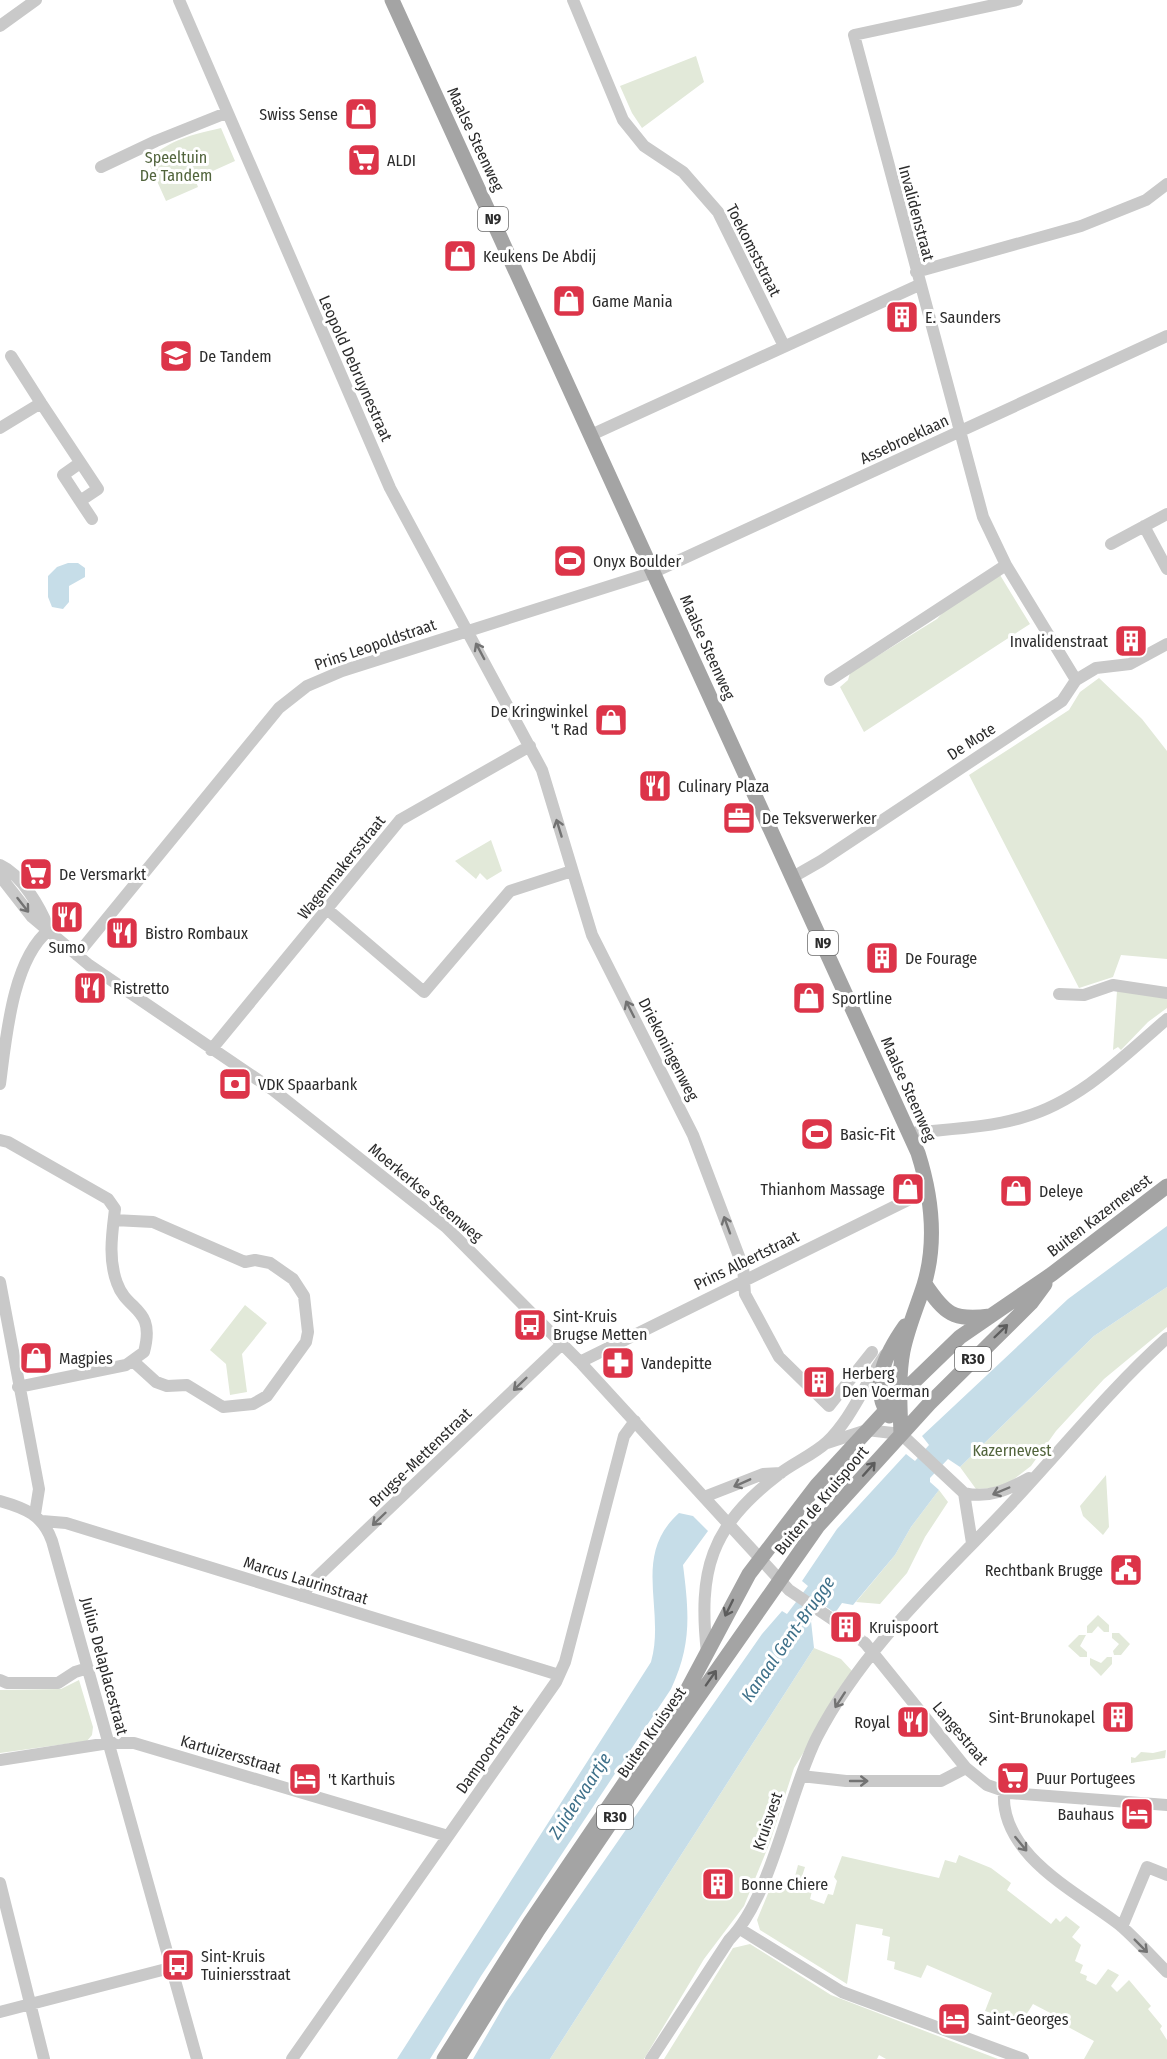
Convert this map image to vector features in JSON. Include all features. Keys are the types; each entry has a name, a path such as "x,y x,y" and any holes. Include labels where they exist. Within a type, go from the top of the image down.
{"main road":[{"name":"Maalse Steenweg","path":"392,0 911,1133 928,1190 931,1238 924,1284 910,1320 903,1353 900,1395"},
{"name":"Buiten Kazernevest","path":"885,1410 960,1337 1052,1274 1167,1186"},
{"name":"Buiten Kazernevest","path":"901,1434 1031,1303 1052,1274"},
{"path":"924,1284 947,1313 965,1318 992,1316"},
{"name":"Maalse Steenweg","path":"885,1410 879,1380 891,1347 910,1320"},
{"name":"N9","path":"900,1395 901,1434"},
{"name":"N9","path":"885,1410 901,1434"},
{"name":"Buiten de Kruispoort","path":"760,1558 817,1485 885,1410"},
{"name":"Buiten de Kruispoort","path":"780,1579 818,1526 901,1434"},
{"name":"Buiten Kruisvest","path":"444,2059 529,1924 685,1694 734,1598 760,1558"},
{"name":"Buiten Kruisvest","path":"458,2059 538,1930 780,1579"}],"street":[{"path":"0,26 36,0"},
{"name":"Leopold Debruynestraat","path":"179,0 390,488 469,630"},
{"name":"Toekomststraat","path":"573,0 623,120 644,146 683,172 718,212 784,346"},
{"name":"Invalidenstraat","path":"1017,0 854,35 958,432 988,534 1076,680"},
{"path":"101,167 156,141 226,113"},
{"path":"916,272 1081,226 1146,200 1167,184"},
{"path":"591,435 919,285"},
{"name":"Assebroeklaan","path":"654,572 1167,336"},
{"path":"11,356 98,489 80,501"},
{"path":"0,428 41,403"},
{"path":"80,463 63,475 92,519"},
{"path":"1111,544 1167,514"},
{"path":"1144,526 1167,569"},
{"path":"830,680 1006,565"},
{"name":"Prins Leopoldstraat","path":"78,955 288,699 322,678 654,572"},
{"name":"Driekoningenweg","path":"469,630 542,770 592,935 693,1135 743,1267 745,1294 779,1357 829,1406 872,1352"},
{"name":"De Mote","path":"793,877 821,861 1062,701 1076,680 1096,668 1130,664 1167,644"},
{"name":"Wagenmakersstraat","path":"211,1050 406,814 530,746"},
{"name":"Moerkerkse Steenweg","path":"0,865 8,869 40,909 49,930"},
{"path":"327,910 424,992 510,891 572,871"},
{"name":"Moerkerkse Steenweg","path":"0,876 32,917 78,955 211,1050 273,1090 446,1227 580,1362 760,1558"},
{"path":"0,1084 7,1033 18,986 36,942 49,930"},
{"path":"1059,994 1084,995 1113,985 1167,993"},
{"path":"911,1133 998,1123 1044,1110 1119,1063 1167,1019"},
{"path":"0,1140 8,1142 108,1199 116,1209 111,1238 116,1281 124,1296 144,1317 147,1334 144,1352 134,1362 18,1387"},
{"name":"Prins Albertstraat","path":"580,1362 928,1190"},
{"path":"114,1220 153,1222 245,1262 264,1261 293,1279 304,1296 308,1332 306,1342 267,1396 259,1402 223,1407 187,1385 167,1386 156,1382 134,1362"},
{"name":"Julius Delaplacestraat","path":"0,1282 39,1489 39,1517 52,1541 196,2059"},
{"path":"869,1647 972,1544 1135,1366 1167,1338"},
{"name":"Brugse-Mettenstraat","path":"302,1596 314,1580 562,1344"},
{"name":"Maalse Steenweg","path":"826,1443 845,1420 891,1347"},
{"name":"Dampoortstraat","path":"292,2059 566,1662 624,1436 635,1421"},
{"path":"867,1431 901,1434 964,1493 991,1496 1035,1475"},
{"name":"Buiten de Kruispoort","path":"826,1443 867,1431"},
{"path":"707,1653 704,1630 708,1569 712,1552 729,1524 749,1499 781,1473 826,1443"},
{"path":"704,1497 764,1474 781,1473"},
{"path":"964,1493 972,1544"},
{"name":"Marcus Laurinstraat","path":"0,1501 39,1517 66,1523 559,1675"},
{"name":"Buiten de Kruispoort","path":"760,1558 780,1579"},
{"path":"780,1579 799,1596 832,1619"},
{"name":"Langestraat","path":"869,1647 966,1768 987,1785 1004,1792 1167,1805"},
{"name":"Kruisvest","path":"651,2059 729,1940 740,1929 768,1869 817,1736 869,1647"},
{"path":"0,1680 7,1683 58,1683 75,1672 88,1668"},
{"name":"Kartuizersstraat","path":"0,1760 109,1743 134,1743 448,1836"},
{"path":"801,1776 846,1781 928,1781 946,1779 966,1768"},
{"path":"1004,1792 1006,1819 1023,1848 1049,1872 1122,1927 1167,1972"},
{"path":"1122,1927 1147,1867 1167,1875"},
{"path":"0,1882 44,2059"},
{"path":"740,1929 842,1992 1023,2059"},
{"path":"0,2012 170,1968"}],"green space":[{"path":"696,56 704,82 642,128 632,113 620,86"},
{"name":"Speeltuin De Tandem","path":"221,128 235,161 195,179 198,187 166,201 147,159 166,146 182,139"},
{"path":"1000,575 1030,624 864,732 840,687 848,680 850,673 937,619 946,609"},
{"path":"1099,678 1142,719 1167,751 1167,959 1121,955 1113,977 1079,988 969,775 1069,710 1080,692"},
{"path":"491,840 502,871 487,880 480,873 476,879 455,861"},
{"path":"1117,991 1167,997 1167,1008 1148,1022 1121,1050 1118,1047 1113,1050"},
{"name":"Kazernevest","path":"1167,1287 1167,1327 1104,1379 1056,1431 1031,1466 1010,1482 994,1488 976,1489 960,1467 1094,1336"},
{"path":"245,1305 267,1323 242,1354 247,1392 230,1395 226,1364 210,1350"},
{"path":"1106,1475 1109,1527 1103,1535 1083,1516 1080,1506"},
{"name":"Kazernevest","path":"939,1490 948,1502 925,1537 907,1573 880,1604 856,1602 895,1555 911,1527"},
{"path":"1098,1615 1109,1625 1109,1632 1104,1632 1098,1626 1092,1633 1087,1633 1087,1626"},
{"path":"1112,1633 1119,1633 1130,1644 1121,1655 1114,1655 1113,1651 1119,1644 1112,1638"},
{"path":"1079,1635 1086,1635 1080,1646 1087,1652 1087,1657 1080,1657 1068,1646"},
{"path":"814,1648 841,1659 853,1672 794,1768 770,1842 744,1906 704,1959 644,2059 550,2059"},
{"path":"1107,1657 1112,1657 1112,1664 1101,1676 1090,1665 1090,1658 1101,1663"},
{"path":"79,1680 93,1727 92,1735 87,1741 0,1753 0,1690 61,1689"},
{"path":"1166,1750 1165,1758 1131,1763 1131,1757 1135,1758 1141,1752 1153,1753"},
{"path":"959,1855 991,1868 1011,1883 1007,1890 1051,1924 1056,1918 1060,1922 1066,1916 1080,1927 1072,1937 1081,1945 1075,1961 1083,1965 1080,1973 1087,1976 1086,1980 1096,1985 1108,1969 1119,1975 1111,1986 1117,1992 1129,1980 1151,2006 1148,2009 1162,2026 1160,2029 1167,2040 1167,2059 1084,2059 1094,2041 1059,2022 1060,2018 1033,2004 1021,2023 985,2011 992,1993 927,1965 921,1978 894,1969 895,1962 887,1960 890,1937 882,1935 883,1929 856,1924 847,1984 760,1930 757,1920 774,1879 793,1884 798,1865 805,1867 799,1886 812,1891 810,1899 824,1904 828,1894 833,1895 837,1881 834,1877 842,1856 939,1878 945,1860 956,1863"},
{"path":"750,1944 831,1995 998,2059 886,2059 879,2055 877,2059 664,2059 733,1948"}],"water":[{"path":"68,563 78,563 85,568 85,577 69,586 69,602 63,609 52,607 48,597 48,576 57,567"},
{"name":"Kanaal Gent-Brugge","path":"1167,1226 1167,1287 1094,1336 960,1467 948,1459 930,1478 930,1482 939,1490 911,1527 895,1555 853,1605 842,1603 835,1613 822,1604 811,1621 814,1648 550,2059 473,2059 506,2002 762,1634 782,1611 787,1614 808,1586 802,1581 837,1529 906,1454 915,1461 929,1445 922,1436 1068,1299"},
{"name":"Zuidervaartje","path":"679,1513 693,1516 708,1531 683,1565 687,1598 686,1643 671,1689 481,1976 430,2059 397,2059 651,1662 655,1642 653,1565 656,1547 665,1530"}],"tunnel":[{"path":"832,1619 865,1643"}],"place":[{"name":"Swiss Sense","path":"361,114"},
{"name":"ALDI","path":"364,160"},
{"name":"Keukens De Abdij","path":"460,256"},
{"name":"Game Mania","path":"569,301"},
{"name":"E. Saunders","path":"902,317"},
{"name":"De Tandem","path":"176,356"},
{"name":"Onyx Boulder","path":"570,561"},
{"name":"Invalidenstraat","path":"1131,641"},
{"name":"De Kringwinkel 't Rad","path":"611,720"},
{"name":"Culinary Plaza","path":"655,786"},
{"name":"De Teksverwerker","path":"739,818"},
{"name":"De Versmarkt","path":"36,874"},
{"name":"Sumo","path":"67,917"},
{"name":"Bistro Rombaux","path":"122,933"},
{"name":"De Fourage","path":"882,958"},
{"name":"Ristretto","path":"90,988"},
{"name":"Sportline","path":"809,998"},
{"name":"VDK Spaarbank","path":"235,1084"},
{"name":"Basic-Fit","path":"817,1134"},
{"name":"Thianhom Massage","path":"908,1189"},
{"name":"Deleye","path":"1016,1191"},
{"name":"Sint-Kruis Brugse Metten","path":"530,1325"},
{"name":"Magpies","path":"36,1358"},
{"name":"Vandepitte","path":"618,1363"},
{"name":"Herberg Den Voerman","path":"819,1382"},
{"name":"Rechtbank Brugge","path":"1126,1570"},
{"name":"Kruispoort","path":"846,1627"},
{"name":"Sint-Brunokapel","path":"1118,1717"},
{"name":"Royal","path":"913,1722"},
{"name":"Puur Portugees","path":"1013,1778"},
{"name":"'t Karthuis","path":"305,1779"},
{"name":"Bauhaus","path":"1137,1814"},
{"name":"Bonne Chiere","path":"718,1884"},
{"name":"Sint-Kruis Tuiniersstraat","path":"178,1965"},
{"name":"Saint-Georges","path":"954,2019"}]}
